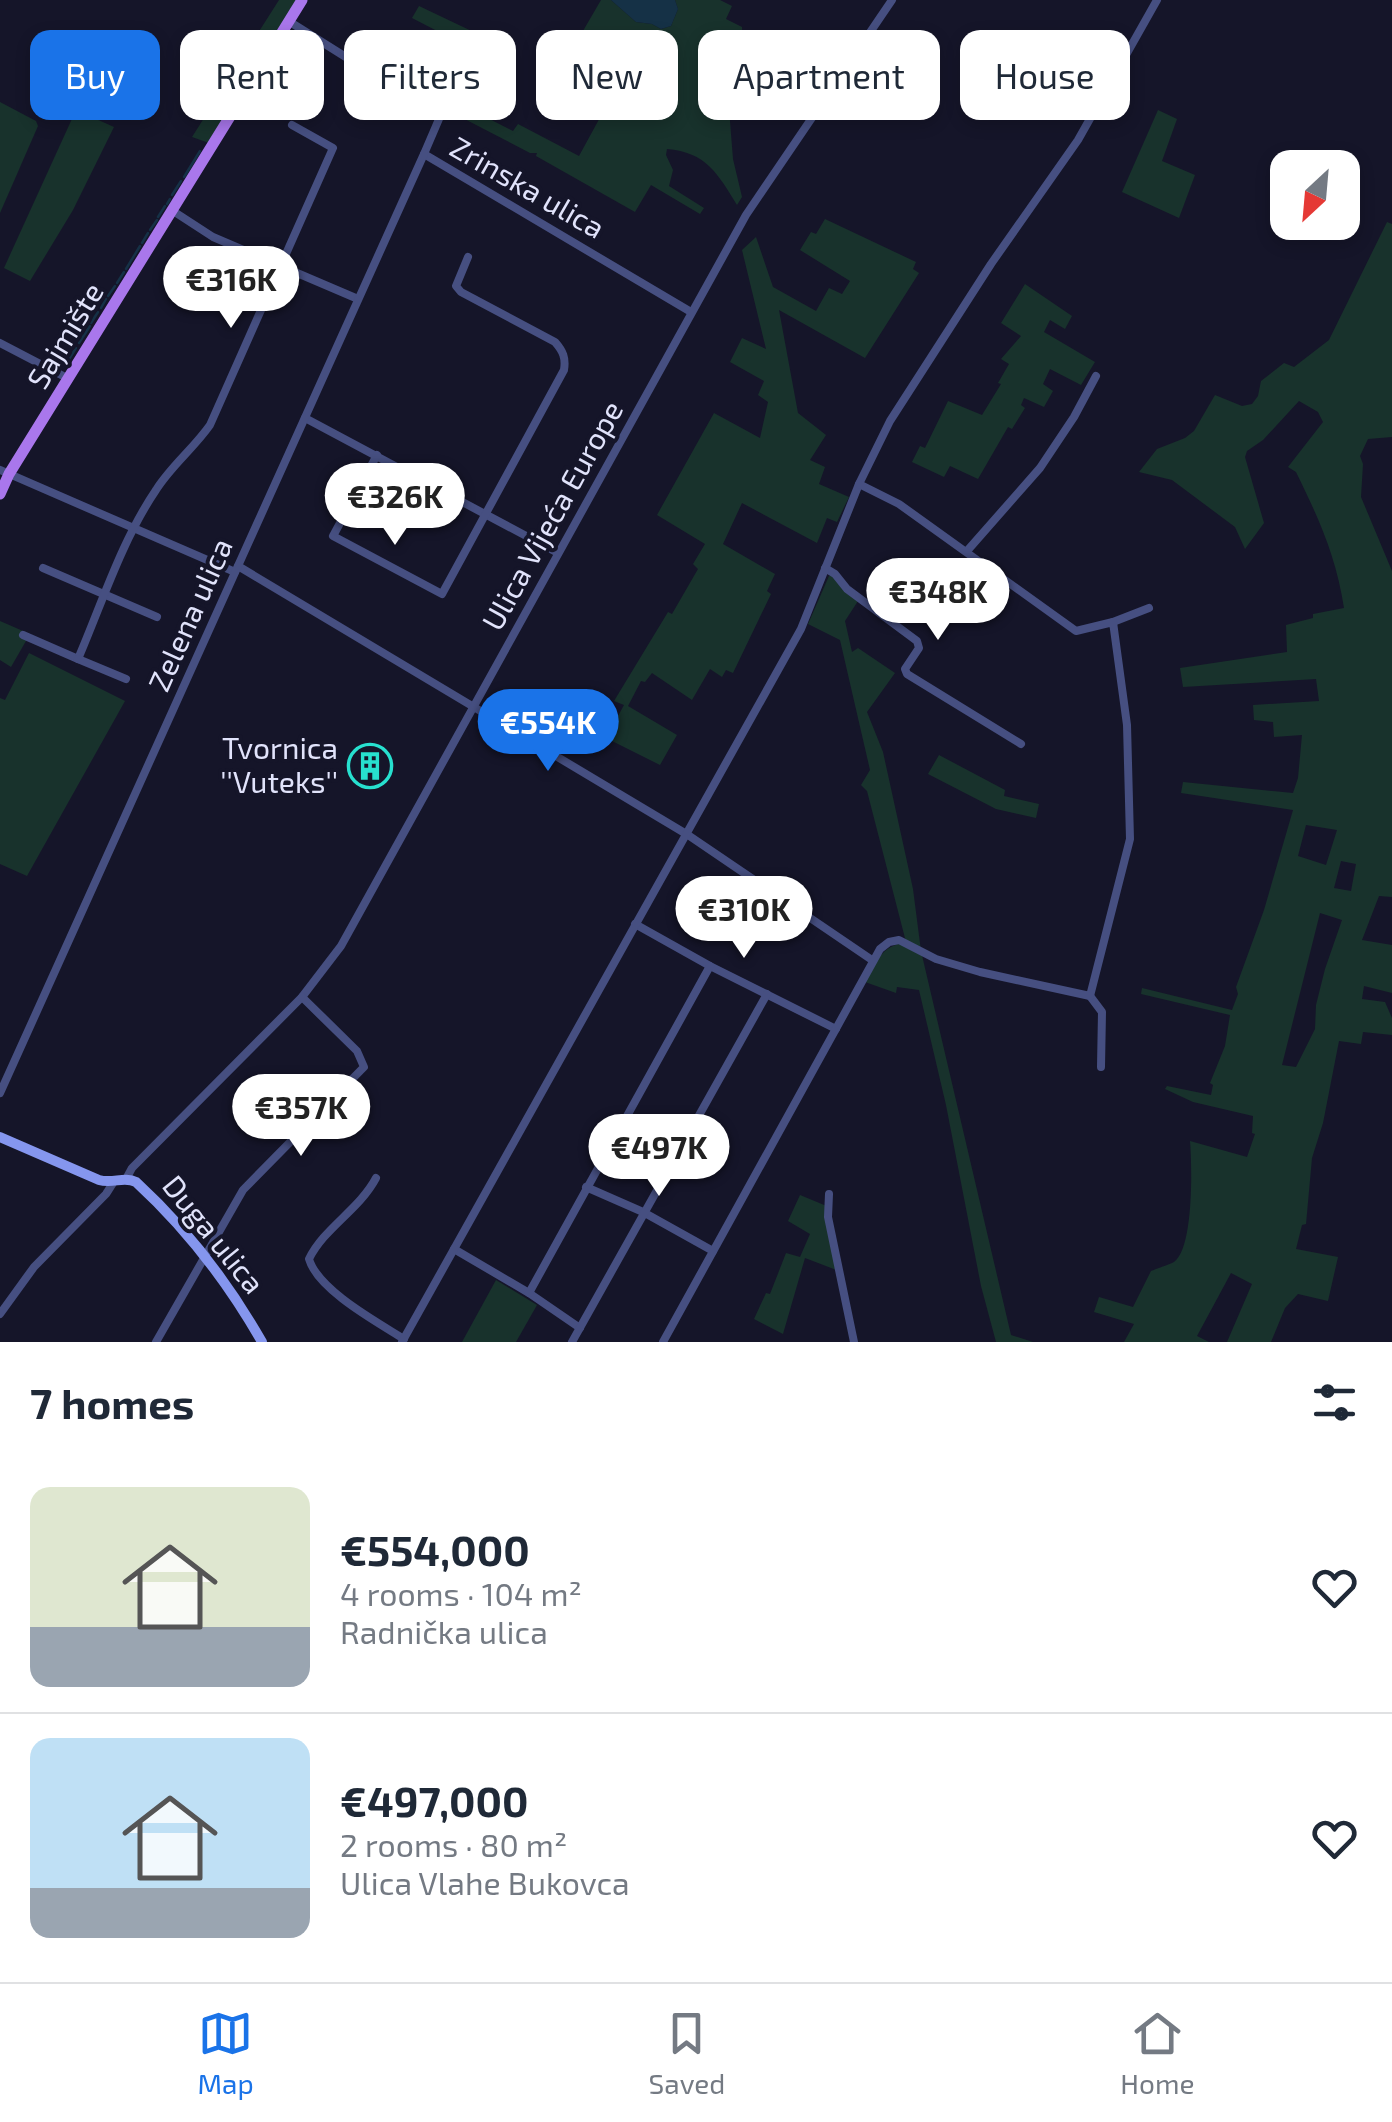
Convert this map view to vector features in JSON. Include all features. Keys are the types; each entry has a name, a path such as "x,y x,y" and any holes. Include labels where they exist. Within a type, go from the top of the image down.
{"main road":[{"name":"Sajmište","path":"0,494 5,472 69,379 302,0"},
{"path":"0,1137 99,1180 114,1182"},
{"name":"Duga ulica","path":"114,1182 126,1179 141,1186 238,1299 262,1342"}],"street":[{"name":"Ulica Vijeća Europe","path":"126,1179 132,1168 302,997 349,933 762,189 892,0"},
{"path":"376,1178 362,1200 309,1259 316,1273 356,1309 404,1340 802,630 859,484 907,391 1078,140 1157,0"},
{"name":"Zrinska ulica","path":"290,22 438,115 424,154 692,312"},
{"path":"78,658 135,528 156,490 210,425 334,148 292,124"},
{"name":"Zelena ulica","path":"0,1094 424,154"},
{"path":"173,211 213,237 358,299"},
{"path":"376,454 332,536 442,594 565,362 555,342 461,292 457,280 468,257"},
{"path":"0,342 69,379"},
{"path":"967,552 1040,468 1096,376"},
{"path":"305,418 558,553"},
{"path":"5,472 237,569 688,835 872,960"},
{"path":"859,484 899,504 1076,631 1148,608"},
{"path":"43,568 157,616"},
{"path":"825,568 836,574 846,589 917,641 919,648 905,669 910,677 1021,744"},
{"path":"1091,993 1130,839 1127,725 1113,622"},
{"path":"23,635 126,679"},
{"path":"635,924 836,1029"},
{"path":"678,1342 665,1339 872,960 889,942 899,940 950,964 1091,993 1102,1008 1101,1067"},
{"path":"529,1292 710,966"},
{"path":"572,1342 768,994"},
{"path":"156,1342 244,1190 364,1067 357,1052 302,997"},
{"path":"0,1314 34,1267 114,1182"},
{"path":"586,1187 643,1212 713,1251"},
{"path":"829,1194 828,1217 854,1342"},
{"path":"454,1249 529,1292 580,1328"}],"green space":[{"path":"279,0 298,0 279,30 260,30"},
{"path":"601,0 611,0 636,22 661,29 671,26 678,9 675,0 720,0 732,6 726,19 742,30 698,30 698,120 730,120 742,197 737,205 710,166 692,155 667,149 673,170 669,186 704,208 700,214 651,185 635,212 536,156 537,153 466,120 491,120 513,131 518,124 579,156 599,120 678,120 678,30 584,30"},
{"path":"419,6 469,30 435,30 412,18"},
{"path":"0,102 36,121 38,126 0,213"},
{"path":"1158,110 1177,119 1162,161 1195,175 1179,218 1122,192"},
{"path":"71,120 98,120 114,127 73,210 30,281 4,268"},
{"path":"203,120 223,120 209,143 192,137"},
{"path":"825,219 916,262 913,269 919,273 865,358 779,310 798,413 826,435 810,460 825,467 819,484 849,497 837,522 827,518 817,543 742,503 723,544 775,574 767,591 771,594 733,673 726,670 722,677 710,669 692,700 652,673 645,682 641,681 628,706 677,735 660,765 606,738 624,705 614,701 668,612 672,614 698,569 693,564 705,544 657,515 714,413 760,438 768,402 758,395 764,381 730,362 742,338 766,349 742,250 756,237 773,287 816,311 829,288 842,294 850,281 800,250"},
{"path":"1387,222 1392,224 1392,437 1368,439 1360,456 1361,497 1392,571 1392,897 1379,896 1362,940 1392,945 1392,993 1364,986 1362,999 1385,1002 1392,1018 1392,1035 1363,1032 1361,1044 1339,1041 1312,1158 1306,1224 1302,1225 1296,1249 1338,1257 1328,1301 1298,1294 1285,1308 1271,1342 1227,1342 1252,1284 1231,1273 1197,1336 1209,1342 1124,1342 1134,1324 1094,1312 1099,1297 1133,1307 1151,1271 1174,1262 1181,1254 1190,1205 1190,1141 1247,1157 1255,1134 1253,1116 1193,1102 1165,1089 1167,1086 1211,1095 1210,1083 1225,1046 1230,1015 1141,994 1142,988 1232,1010 1293,810 1181,793 1183,782 1293,793 1302,735 1274,737 1273,722 1254,720 1253,705 1319,701 1316,679 1183,687 1180,668 1287,652 1286,625 1344,608 1326,538 1296,472 1288,467 1323,422 1318,412 1299,401 1263,440 1247,451 1245,457 1264,523 1245,549 1235,527 1172,480 1139,472 1157,449 1194,431 1215,395 1242,406 1252,404 1261,381 1284,363 1294,367 1329,340","holes":["1306,825 1337,830 1326,865 1298,856","1341,861 1356,864 1351,891 1334,888","1320,913 1342,920 1316,1005 1315,1029 1296,1067 1282,1065"]},
{"path":"1025,284 1072,316 1065,329 1050,320 1044,332 1095,362 1081,385 1050,369 1043,384 1053,391 1044,407 1024,398 1021,405 1025,408 1012,429 1008,427 978,479 950,466 944,477 912,462 920,446 925,448 948,401 982,415 1009,364 1001,359 1021,336 1001,323"},
{"path":"829,576 834,576 858,601 845,621 852,652 858,648 895,673 867,712 883,752 913,889 921,951 1011,1335 1033,1342 996,1342 919,990 897,987 896,993 865,982 885,951 906,942 867,791 861,785 870,770 840,640 808,624"},
{"path":"0,621 30,634 11,667 0,660"},
{"path":"29,653 125,701 27,876 0,864 0,698 5,700"},
{"path":"939,755 1005,790 1004,796 1039,804 1036,818 996,809 928,774"},
{"path":"800,1195 829,1207 839,1271 805,1258 783,1334 754,1319 766,1293 770,1294 786,1253 800,1257 810,1234 788,1221"},
{"path":"496,1280 537,1305 516,1342 462,1342"}],"water":[{"path":"611,0 675,0 678,9 671,26 661,29 636,22"}],"waterway":[{"path":"184,177 200,151"},
{"path":"172,195 181,181"},
{"path":"167,204 170,199"},
{"path":"158,217 165,206"},
{"path":"150,230 157,220"},
{"path":"142,243 148,233"},
{"path":"126,269 140,246"},
{"path":"117,283 124,272"},
{"path":"108,296 115,286"},
{"path":"101,308 106,299"},
{"path":"91,323 98,312"},
{"path":"79,343 90,326"},
{"path":"64,367 76,348"}],"place":[{"name":"Tvornica ''Vuteks''","path":"370,766"}]}
